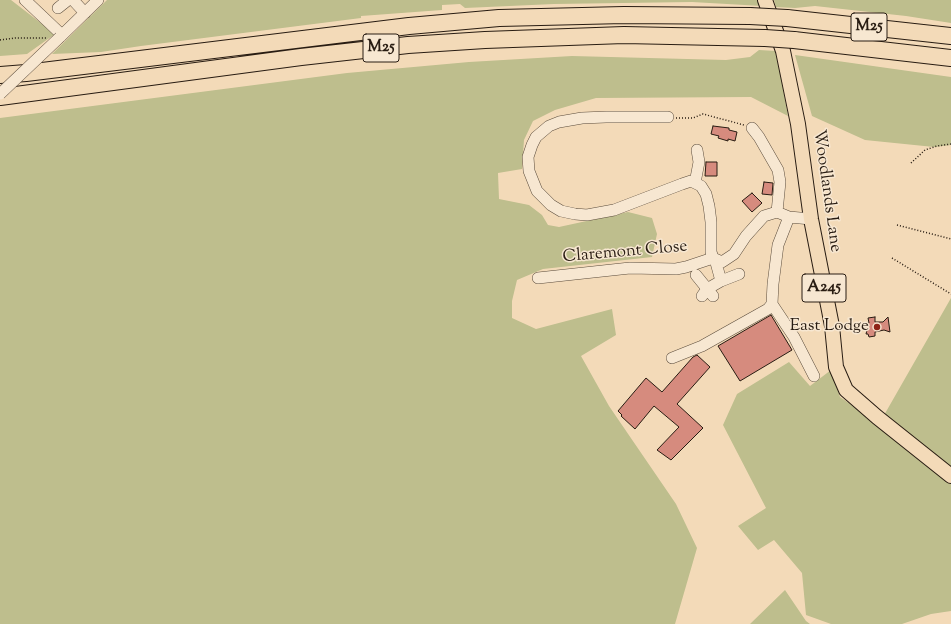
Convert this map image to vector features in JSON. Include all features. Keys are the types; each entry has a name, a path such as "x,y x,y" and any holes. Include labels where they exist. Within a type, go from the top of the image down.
{"highway":[{"name":"M25","path":"0,75 409,26 499,18 624,15 750,16 787,18 951,36"},
{"name":"M25","path":"0,98 301,57 408,45 486,40 624,35 765,38 951,58"}],"main road":[{"name":"Woodlands Lane","path":"765,0 782,51 798,124 811,219 832,326 836,368 846,390 877,417 951,476"}],"street":[{"path":"26,0 61,36"},
{"path":"58,8 68,0"},
{"path":"73,0 85,13"},
{"path":"0,94 98,0"},
{"path":"668,117 582,118 559,122 549,126 536,137 528,157 529,171 532,181 537,191 552,206 561,211 587,215 600,214 614,210 690,181 701,186 706,194 709,206 711,222 711,252 721,280"},
{"path":"752,128 759,137 778,170 780,182 777,212 790,217 811,219"},
{"path":"695,183 699,162 697,150"},
{"name":"Claremont Close","path":"538,278 630,268 676,269 714,259 722,262 734,254 746,236 764,216 777,212"},
{"path":"790,217 778,245 773,276 772,304 794,337 814,376"},
{"path":"696,275 708,294 721,280 739,274"},
{"path":"672,358 702,346 762,314 772,304"}],"path":[{"path":"0,40 61,36"},
{"path":"668,117 693,118 703,114 752,128"},
{"path":"910,163 924,150 951,144"},
{"path":"897,226 951,239"},
{"path":"892,258 951,294"}],"green space":[{"path":"0,0 11,0 55,34 27,54 0,56"},
{"path":"107,0 760,0 762,6 692,2 554,4 465,8 460,4 442,5 442,10 361,16 361,18 101,52 52,54"},
{"path":"774,0 951,0 951,23 906,16 815,6 795,8 776,7"},
{"path":"759,50 776,51 788,116 751,97 596,98 555,110 533,121 524,140 522,169 498,173 499,199 529,205 542,215 548,225 559,227 628,212 652,218 657,234 652,257 543,269 517,280 512,301 512,318 536,329 612,309 616,335 581,356 609,406 676,504 697,548 675,624 0,624 0,118 347,73 469,62 572,56 726,60 750,57"},
{"path":"795,55 951,77 951,145 934,147 865,140 812,116"},
{"path":"951,298 951,471 883,417"},
{"path":"789,362 810,386 831,370 840,397 876,422 951,483 951,611 931,614 902,624 831,624 806,615 802,573 774,540 758,550 738,526 766,508 723,425 737,394"},
{"path":"785,590 806,621 810,624 750,624"}],"building":[{"path":"713,126 729,128 729,130 737,132 735,141 728,139 728,141 711,134"},
{"path":"706,162 717,162 717,176 705,176"},
{"path":"764,182 773,183 772,195 762,194"},
{"path":"752,193 762,203 752,212 742,201"},
{"path":"771,315 792,350 740,381 718,346"},
{"name":"East Lodge","path":"875,317 875,322 883,322 888,317 890,332 884,330 875,332 875,336 869,337 868,334 866,334 867,330 864,330 864,324 869,323 868,318"},
{"path":"697,355 710,367 677,404 703,428 671,460 657,450 679,427 654,406 635,429 621,416 622,415 618,411 646,378 662,392 693,357"}],"place":[{"name":"East Lodge","path":"877,327"}]}
